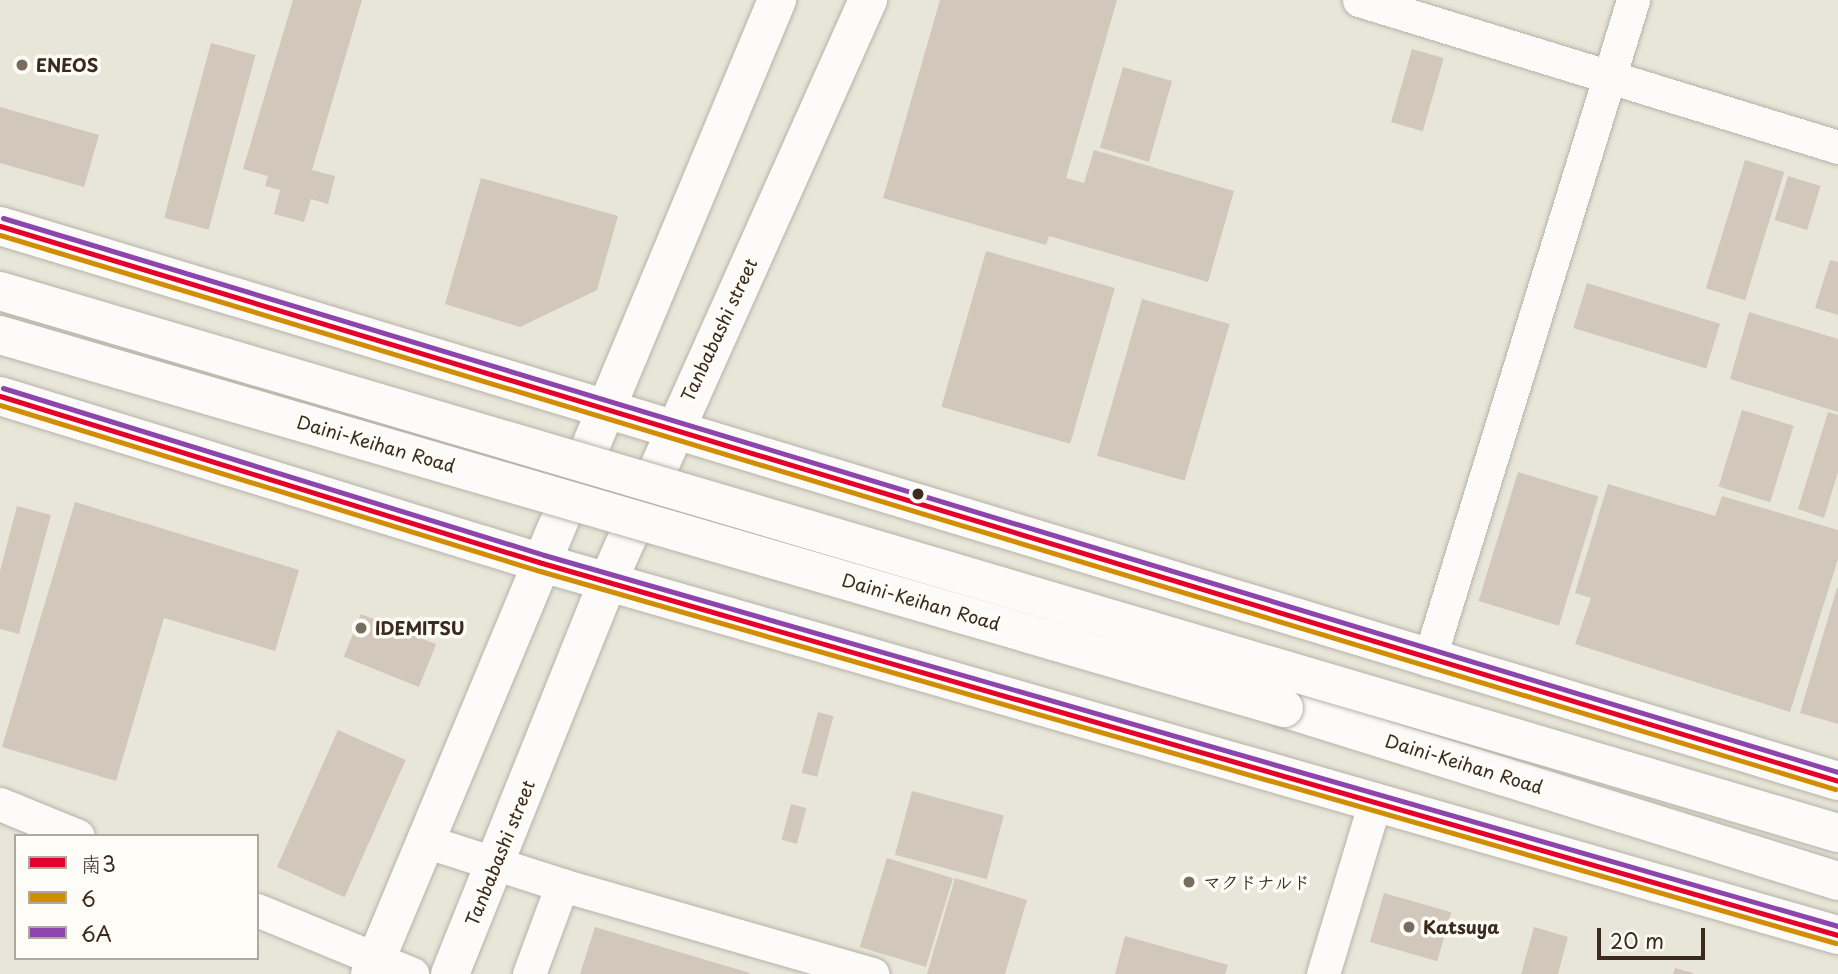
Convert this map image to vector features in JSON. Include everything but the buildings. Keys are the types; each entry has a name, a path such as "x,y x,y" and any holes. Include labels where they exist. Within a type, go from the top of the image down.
{"main road":[{"path":"373,967 542,563 610,408 777,0"},
{"name":"Tanbabashi street","path":"450,974 608,581 672,432 868,0"},
{"path":"0,226 610,408 672,432 1838,781"},
{"name":"Daini-Keihan Road","path":"0,291 1838,833"},
{"name":"Daini-Keihan Road","path":"0,335 1270,704 1838,881"},
{"path":"0,396 542,563 1838,935"}],"street":[{"path":"1359,0 1838,147"},
{"path":"1429,660 1633,0"},
{"path":"1323,974 1376,802"},
{"path":"0,804 73,834"},
{"path":"425,841 562,886 873,974"},
{"path":"529,974 562,886"},
{"path":"259,911 373,967 412,974"}],"transit line":[{"name":"6A","path":"3,218 1838,772"},
{"name":"南3","path":"0,226 1838,781"},
{"name":"6","path":"0,235 1835,789"},
{"name":"6A","path":"3,388 544,555 1838,926"},
{"name":"南3","path":"0,396 542,563 1838,935"},
{"name":"6","path":"0,405 540,571 1836,943"}],"place":[{"name":"ENEOS","path":"22,65"},
{"name":"IDEMITSU","path":"361,628"},
{"name":"マクドナルド","path":"1189,882"},
{"name":"Katsuya","path":"1409,927"}]}
